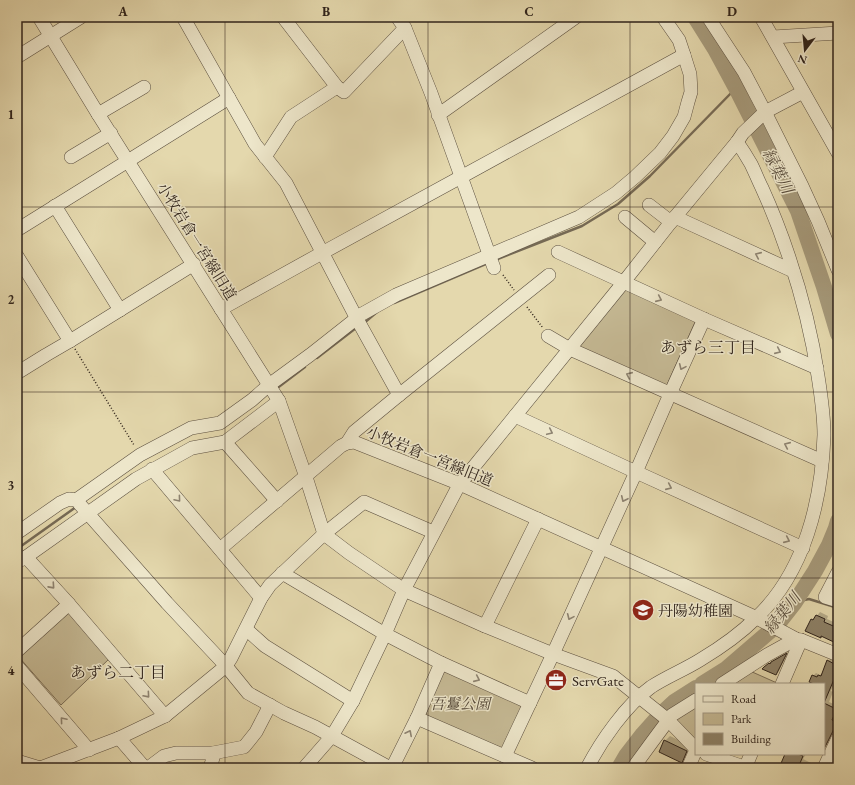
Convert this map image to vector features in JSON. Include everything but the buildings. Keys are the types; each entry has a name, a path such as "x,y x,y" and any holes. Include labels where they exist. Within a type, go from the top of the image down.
{"street":[{"name":"小牧岩倉一宮線旧道","path":"38,17 274,392 306,477 341,446 347,442 354,442 460,484 760,620 796,638 838,655"},
{"path":"17,57 81,17"},
{"path":"182,17 255,144 286,183 359,323 400,395"},
{"path":"283,17 337,87 344,92 405,28"},
{"path":"397,17 405,28 462,178 491,262"},
{"path":"438,115 576,17"},
{"path":"81,506 136,479 192,448 225,442 310,356 359,323 362,314 396,294 491,262 579,217 616,193 660,153 673,136 684,117 691,92 690,74 679,40 663,17"},
{"path":"708,17 744,72 806,193 838,270"},
{"path":"761,17 838,153"},
{"path":"772,37 838,33"},
{"path":"222,309 684,55"},
{"path":"98,114 144,87"},
{"path":"265,157 291,117 337,87"},
{"path":"304,768 332,736 353,701 404,590 433,532 460,484 740,137 764,113 803,92"},
{"path":"17,230 229,98"},
{"path":"71,157 110,133"},
{"path":"587,768 603,741 626,711 644,701 652,687 700,660 760,620 786,583 803,548 813,516 819,488 824,433 822,402 811,335 803,302 781,235 740,137"},
{"path":"649,205 673,220 793,271"},
{"path":"55,206 120,310"},
{"path":"625,217 656,242"},
{"path":"558,252 623,283 817,368"},
{"path":"17,256 70,341"},
{"path":"17,373 194,264"},
{"path":"347,442 354,432 549,275"},
{"path":"505,756 554,654 704,319"},
{"path":"548,336 570,349 822,461"},
{"path":"165,716 69,604 22,560 140,455 191,428 220,423 252,400 274,392"},
{"path":"515,416 803,548"},
{"path":"225,442 277,501"},
{"path":"152,469 261,598"},
{"path":"220,549 306,477 324,534 349,552 404,590 485,626 613,676 667,719 695,748"},
{"path":"17,533 60,503 70,499 81,506 167,603 226,666 248,693 284,713 315,726 391,768 417,718 441,663"},
{"path":"17,760 40,768 119,738 165,716 226,666 232,658 261,598 270,584 324,534 364,502 433,532"},
{"path":"485,626 538,519"},
{"path":"838,572 826,598 838,601"},
{"path":"282,573 385,634 441,663 530,703"},
{"path":"17,651 69,604"},
{"path":"246,630 265,646 353,701"},
{"path":"724,683 796,638"},
{"path":"782,683 796,638"},
{"path":"17,666 89,750"},
{"path":"633,768 667,719 695,701"},
{"path":"119,738 146,768 164,756 176,753 212,753 244,747 256,732 270,705"},
{"path":"417,718 532,768"},
{"path":"824,768 838,738"},
{"path":"688,768 695,751"},
{"path":"210,768 213,758 212,753"},
{"path":"698,768 704,755"},
{"path":"708,755 746,768 751,755"}],"path":[{"path":"70,341 140,455"}],"green space":[{"path":"625,289 696,320 666,387 578,348"},
{"path":"67,611 109,659 61,705 18,656"},
{"name":"吾鬘公園","path":"444,669 525,705 504,749 425,716"},
{"path":"750,671 777,683 731,683"},
{"path":"695,705 695,742 673,719"}],"waterway":[{"name":"縁葉川","path":"695,17 715,49 736,88 798,211 824,287 838,334"},
{"path":"495,260 582,226 618,204 650,176 736,88"},
{"path":"394,303 488,263"},
{"path":"364,323 377,312"},
{"path":"317,358 356,328"},
{"path":"276,389 305,367"},
{"path":"17,549 76,507"},
{"name":"縁葉川","path":"704,683 726,669 777,625 795,602 815,571 829,545 838,521"},
{"path":"795,602 809,599 838,608"},
{"name":"縁葉川","path":"619,768 626,756 659,716 674,702 695,689"}],"place":[{"name":"丹陽幼稚園","path":"643,610"},
{"name":"ServGate","path":"556,680"}],"district":[{"name":"あずら三丁目","path":"708,347"},
{"name":"あずら二丁目","path":"118,672"}]}
